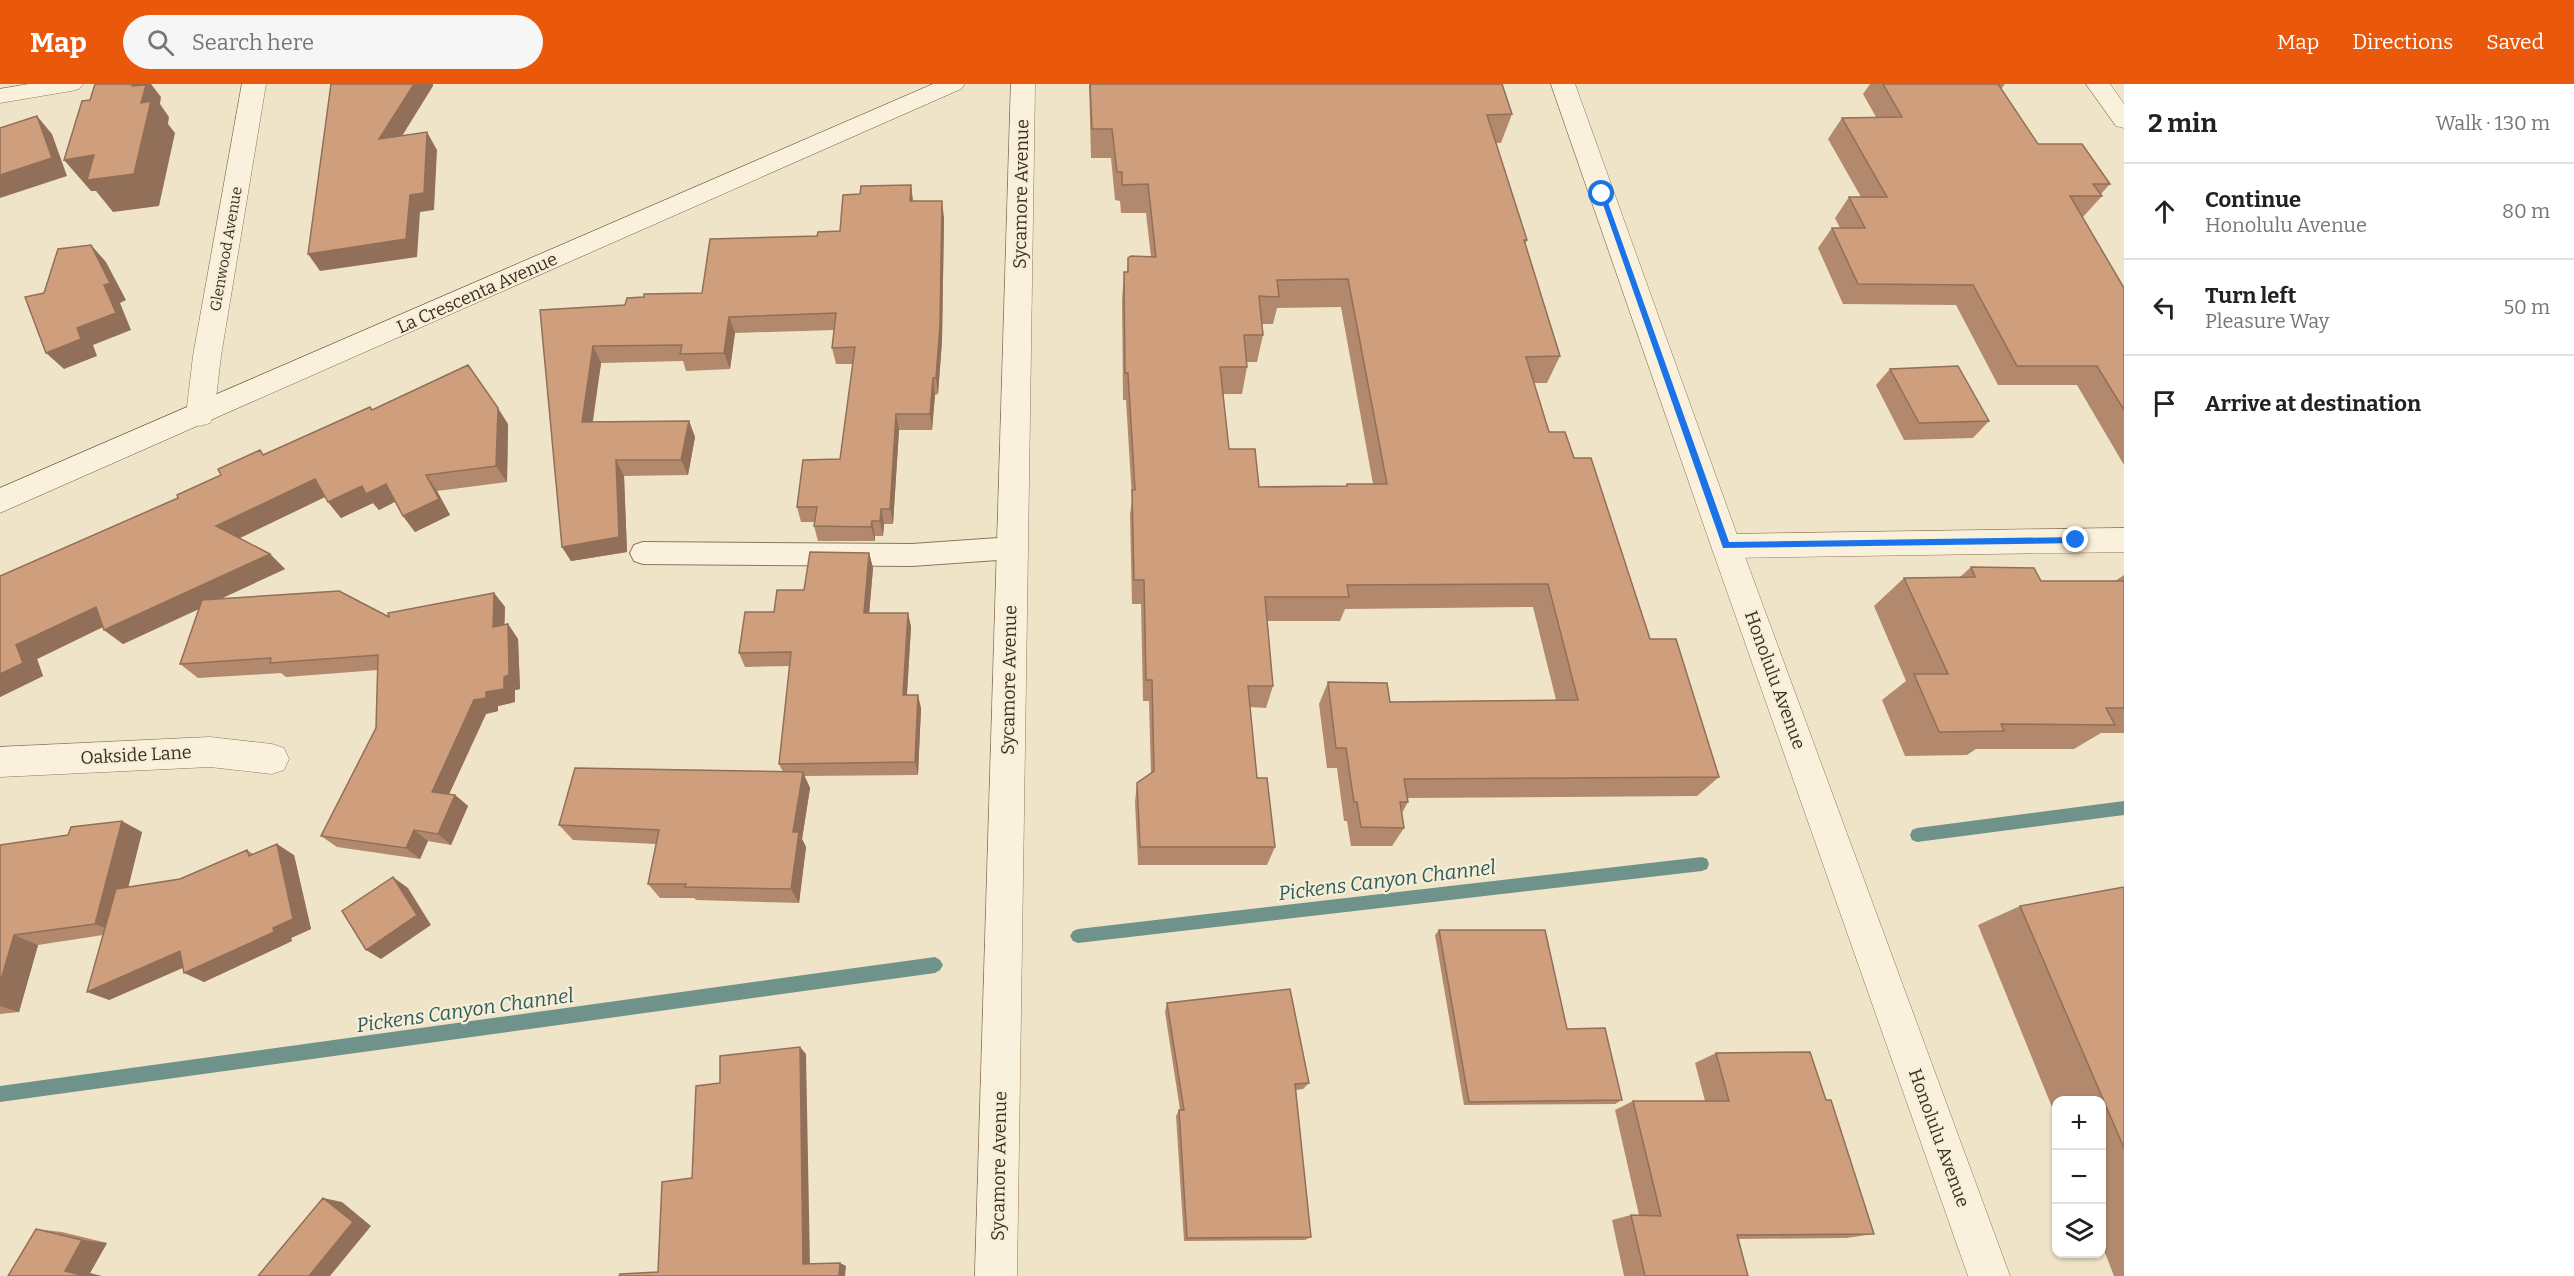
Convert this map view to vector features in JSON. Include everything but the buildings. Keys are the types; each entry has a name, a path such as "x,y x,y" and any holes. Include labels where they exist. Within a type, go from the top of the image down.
{"street":[{"path":"0,96 71,84"},
{"name":"Glenwood Avenue","path":"200,415 207,356 254,84"},
{"name":"La Crescenta Avenue","path":"0,501 952,84"},
{"name":"Sycamore Avenue","path":"996,1276 1023,84"},
{"name":"Honolulu Avenue","path":"1563,84 1726,546 1989,1276"},
{"path":"2098,84 2124,121"},
{"path":"1726,546 2124,540"},
{"name":"Oakside Lane","path":"0,762 210,752 272,759"}],"lane":[{"path":"643,553 912,555 1012,548"}],"waterway":[{"name":"Pickens Canyon Channel","path":"1917,835 2124,808"},
{"name":"Pickens Canyon Channel","path":"1078,936 1702,864"},
{"name":"Pickens Canyon Channel","path":"0,1094 935,965"}],"route":[{"path":"1602,194 1726,546 2076,540"}]}
